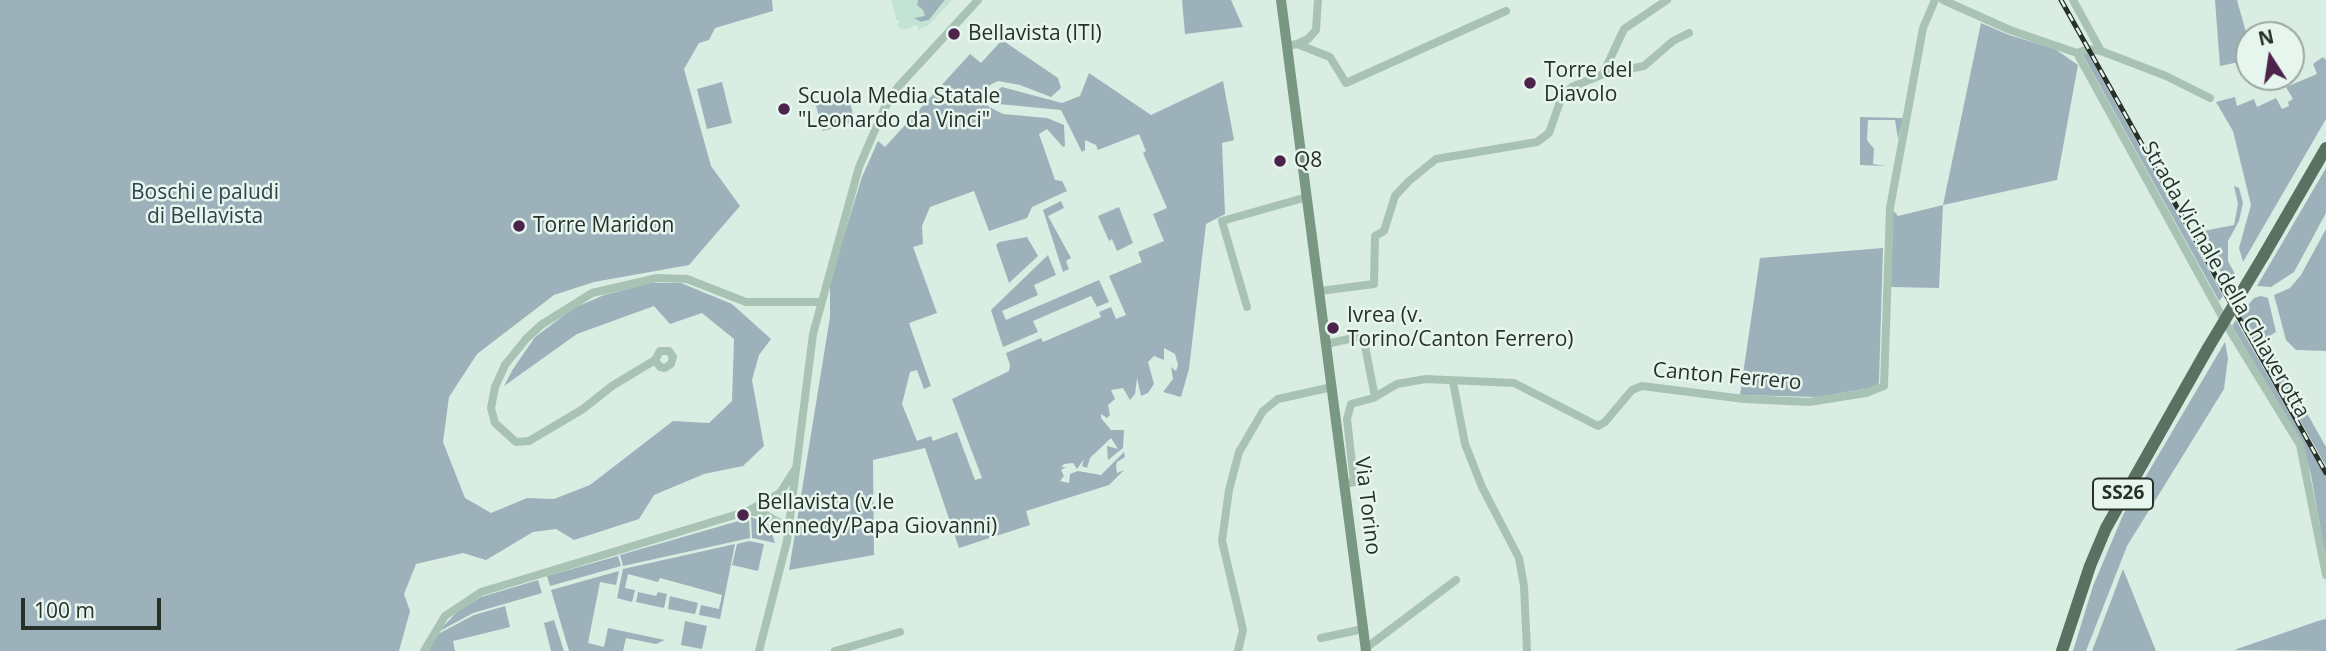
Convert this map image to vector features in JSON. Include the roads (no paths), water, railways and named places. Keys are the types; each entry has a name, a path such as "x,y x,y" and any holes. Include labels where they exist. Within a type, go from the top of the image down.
{"main road":[{"name":"SS26","path":"2062,651 2106,527 2326,148"}],"street":[{"path":"759,651 786,547 813,334 859,167 884,109 919,62 978,0"},
{"name":"Via Torino","path":"1281,0 1292,45 1307,197 1366,650 1456,580"},
{"path":"1292,45 1308,39 1316,30 1318,0"},
{"path":"1603,74 1623,29 1667,0"},
{"name":"Canton Ferrero","path":"1345,484 1354,482 1355,476 1348,410 1350,404 1375,397 1397,384 1426,379 1514,383 1598,426 1605,422 1632,390 1642,386 1745,399 1809,402 1867,393 1884,386 1890,208 1923,29 1935,0"},
{"path":"1942,0 2010,30 2077,53 2088,49 2101,51 2166,76 2210,98"},
{"path":"2073,0 2101,51"},
{"path":"1292,45 1330,57 1346,83 1506,11"},
{"path":"1320,291 1374,284 1375,236 1384,231 1395,196 1436,159 1536,142 1549,133 1562,96 1572,87 1603,74 1644,66 1673,41 1689,33"},
{"name":"Strada Vicinale della Chiaverotta","path":"2077,53 2267,396 2300,445 2326,575"},
{"path":"1247,307 1222,221 1307,197"},
{"path":"656,360 612,386 583,410 529,441 516,442 495,424 491,408 495,387 505,365 526,338 541,325 592,293 657,278 687,279 746,302 820,302"},
{"path":"1326,344 1363,336 1375,397"},
{"path":"1453,382 1465,444 1519,558 1524,586 1527,651"},
{"path":"1239,649 1241,621 1222,541 1229,490 1239,452 1263,411 1278,398 1332,387"},
{"path":"424,651 446,616 481,592 748,511 780,492 798,466"},
{"path":"748,511 764,513 787,527"},
{"path":"1321,638 1363,629"},
{"path":"835,651 900,632"}],"railway":[{"path":"2061,0 2326,473"}],"place":[{"name":"Bellavista (ITI)","path":"954,34"},
{"name":"Torre del Diavolo","path":"1530,83"},
{"name":"Scuola Media Statale \"Leonardo da Vinci\"","path":"784,109"},
{"name":"Q8","path":"1280,161"},
{"name":"Torre Maridon","path":"519,226"},
{"name":"Ivrea (v. Torino/Canton Ferrero)","path":"1333,328"},
{"name":"Bellavista (v.le Kennedy/Papa Giovanni)","path":"743,515"}],"park label":[{"name":"Boschi e paludi di Bellavista","path":"205,205"}]}
